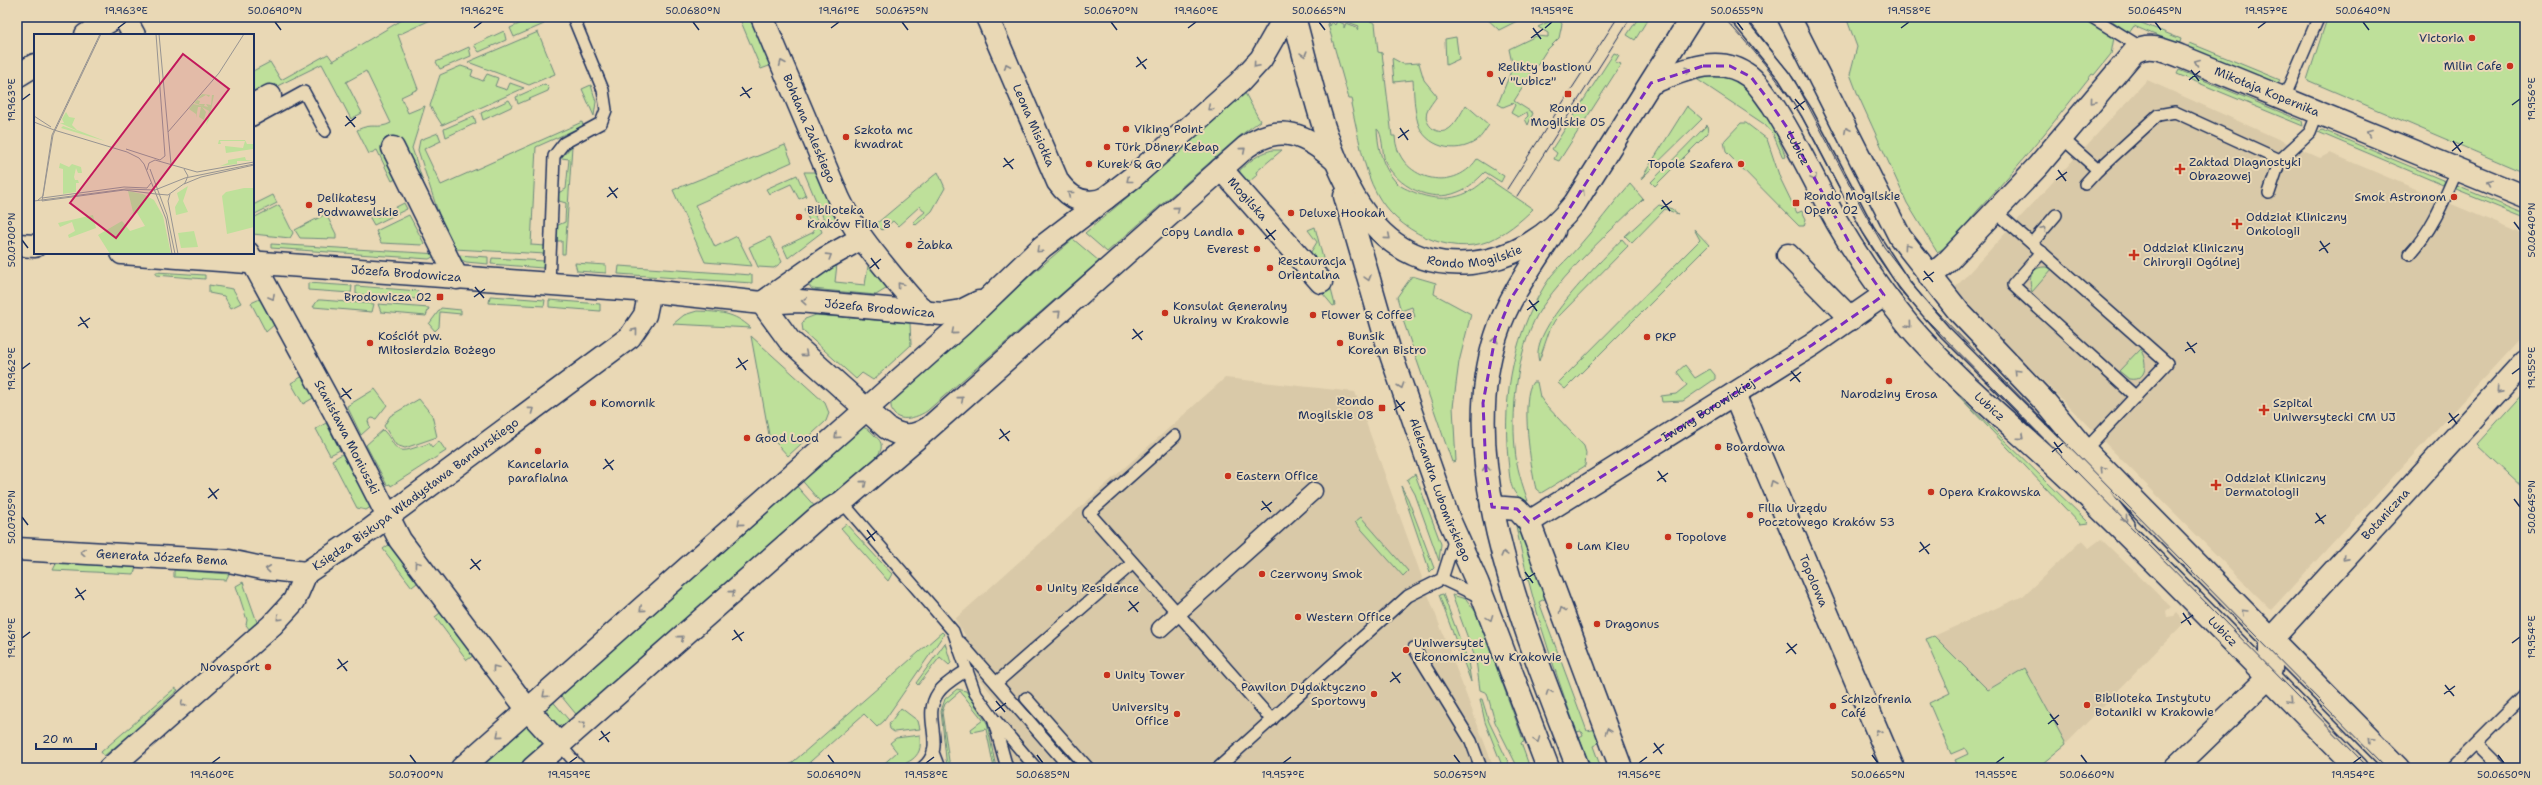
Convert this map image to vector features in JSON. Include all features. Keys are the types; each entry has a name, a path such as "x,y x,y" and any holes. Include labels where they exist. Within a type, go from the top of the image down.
{"street":[{"path":"88,34 116,17"},
{"path":"124,17 133,34"},
{"name":"Bohdana Zaleskiego","path":"762,17 839,199 860,239 916,303 927,313"},
{"name":"Leona Misiołka","path":"987,17 1061,187 1070,194 1087,203 1096,203 1106,198"},
{"path":"462,768 866,410 992,295 1042,247 1106,198 1240,82 1258,63 1270,45 1285,17"},
{"name":"Rondo Mogilskie","path":"1294,17 1335,160 1351,194 1371,222 1399,247 1432,261 1455,264 1491,260 1526,246 1559,223 1651,84 1692,17"},
{"path":"1789,17 1892,223 1930,277 1959,312 2046,403 2085,450 2398,768"},
{"name":"Mikołaja Kopernika","path":"2142,48 2155,47 2180,56 2525,197"},
{"path":"1930,277 1995,211 2062,138 2134,52 2142,48"},
{"name":"Lubicz","path":"1651,84 1683,71 1716,64 1740,70 1750,77 1788,129 1854,251 1884,295 1928,346 2019,436 2082,491 2357,768"},
{"path":"17,76 34,66"},
{"path":"533,768 818,517 842,502 932,425 1252,143 1268,136 1283,133 1302,137 1320,146 1335,160"},
{"path":"393,148 457,278"},
{"name":"Aleksandra Lubomirskiego","path":"1335,160 1389,349 1456,535 1483,598 1548,768"},
{"name":"Mogilska","path":"1221,169 1322,282"},
{"path":"1559,223 1510,300 1495,338 1483,403 1486,471 1492,507 1514,591 1533,648 1578,768"},
{"path":"860,239 826,258 762,303 790,340 887,428 904,436 914,435 932,425"},
{"path":"17,245 34,246"},
{"name":"Józefa Brodowicza","path":"148,254 250,258 457,278 650,291 762,303 799,301 942,314 961,311 992,295"},
{"path":"1788,255 1851,319"},
{"name":"Stanisława Moniuszki","path":"250,258 334,411 405,547 528,710 560,745"},
{"name":"Księdza Biskupa Władysława Bandurskiego","path":"110,768 272,625 294,601 306,573 388,516 630,337 645,315 650,291"},
{"name":"Iwony Borowickiej","path":"1529,522 1734,394 1851,319 1884,295"},
{"name":"Botaniczna","path":"2272,640 2525,361"},
{"name":"Topolowa","path":"1734,394 1893,768"},
{"path":"1160,629 1314,491"},
{"path":"1492,507 1517,509 1529,522 1621,768"},
{"name":"Generała Józefa Bema","path":"17,549 229,561 262,568 306,573"},
{"path":"2175,768 2268,678 2272,640"}],"lane":[{"path":"549,284 554,156 564,143 601,123 606,110 603,90 573,17"},
{"path":"1736,17 1784,76 1807,113 1868,230 1905,286 1945,332 2101,488 2179,588"},
{"path":"2092,17 2142,48"},
{"path":"2284,98 2317,21"},
{"path":"254,119 304,92 325,132"},
{"path":"2085,184 2098,170 2158,115 2175,112 2280,160"},
{"path":"2269,193 2280,160 2310,132 2318,112"},
{"path":"2062,138 2098,170"},
{"path":"2410,254 2424,239 2444,204 2457,170"},
{"path":"1995,211 2167,363 2085,450"},
{"path":"2032,243 2056,215"},
{"path":"2042,252 2013,286 2136,397"},
{"path":"1175,436 1089,513 1272,720"},
{"path":"2101,488 2169,537"},
{"path":"842,502 944,619 958,639 1070,768"},
{"path":"1218,768 1408,596 1442,579 1456,535"},
{"path":"996,683 1133,563"},
{"path":"1442,579 1483,598"},
{"path":"958,639 975,693 1036,768"},
{"path":"1414,648 1471,741 1481,768"},
{"path":"939,768 934,755 933,705 942,690 967,670"},
{"path":"2452,768 2525,695"},
{"path":"1026,698 1088,768"},
{"path":"994,718 1007,768"},
{"path":"2477,744 2501,768"},
{"path":"560,745 580,768"},
{"path":"922,768 934,755"}],"highlighted area":[{"path":"1703,66 1730,66 1751,77 1788,129 1857,257 1884,295 1812,345 1529,522 1517,509 1492,507 1486,471 1483,403 1495,338 1510,300 1651,83"}],"shaded area":[{"name":"Szpital Uniwersytecki CM UJ","path":"2147,80 2320,158 2330,153 2525,235 2525,333 2271,610 1953,290"},
{"path":"1225,378 1355,392 1429,597 1494,768 996,768 987,723 1005,709 978,678 965,635 955,619"},
{"path":"2101,539 2171,607 2166,611 2167,617 2174,616 2177,613 2185,622 2066,744 2025,668 1988,690 1934,636 2023,596 2082,540 2089,548"}],"green space":[{"path":"407,17 437,17 398,35 418,89 401,97 408,113 425,106 412,148 428,197 396,179 392,181 377,150 369,154 357,130 391,123 366,71 346,82 362,113 351,119 322,64 254,98 254,70 270,62 281,80 328,54 333,61"},
{"path":"535,17 542,17 544,24 514,37 510,28"},
{"path":"739,17 752,17 772,65 761,69"},
{"path":"1334,17 1360,17 1375,23 1378,52 1382,53 1392,136 1395,136 1398,151 1405,163 1415,172 1428,177 1441,179 1454,177 1467,170 1477,159 1504,176 1501,182 1485,172 1476,181 1458,192 1437,196 1426,194 1406,185 1390,170 1385,161 1379,131 1377,129 1378,143 1384,163 1397,183 1402,187 1416,193 1435,198 1445,198 1463,195 1471,191 1487,178 1533,209 1507,231 1489,241 1473,245 1441,243 1410,229 1397,219 1377,194 1368,174 1351,104 1353,103 1352,99 1349,99 1327,21 1330,26 1332,22 1335,25 1337,21 1344,24 1344,28 1346,23 1357,27 1357,30 1359,26"},
{"path":"1485,17 1525,17 1499,30"},
{"path":"1558,17 1562,24 1559,38 1546,51 1514,101 1533,113 1528,125 1525,119 1528,116 1527,112 1518,117 1511,113 1515,105 1513,103 1503,107 1498,104 1510,74 1512,63 1509,49 1536,36 1548,37 1548,33 1538,27"},
{"path":"1639,17 1649,17 1635,40 1627,35"},
{"path":"1846,17 2092,17 2115,32 2111,54 2094,75 2092,74 2037,143 1955,239 1937,252 1907,203 1858,95 1850,74 1857,47"},
{"path":"2107,17 2127,17 2181,39 2179,45 2134,26 2129,33"},
{"path":"2316,17 2525,17 2525,173 2307,80 2326,22"},
{"path":"504,31 506,40 479,52 474,45"},
{"path":"538,32 555,74 529,85 468,62"},
{"path":"1456,37 1459,59 1446,65 1445,39"},
{"path":"2190,43 2280,80 2276,85 2188,48"},
{"path":"469,47 471,56 440,69 436,62"},
{"path":"1614,53 1619,55 1615,62 1621,64 1559,161 1554,159 1557,153 1552,149"},
{"path":"1392,58 1403,64 1419,63 1424,80 1437,96 1430,106 1426,116 1431,127 1439,131 1447,130 1455,122 1466,105 1489,125 1480,138 1468,145 1451,148 1434,143 1427,138 1418,123 1414,102 1413,80 1394,82"},
{"path":"461,66 473,70 471,76 483,81 487,74 498,78 495,86 507,90 510,83 524,88 442,125 430,106 440,75"},
{"path":"2179,70 2302,121 2303,126 2177,74"},
{"path":"1715,74 1734,78 1753,94 1767,114 1786,157 1783,158 1773,134 1764,124 1695,78"},
{"path":"545,84 549,88 548,91 518,104 516,97"},
{"path":"591,85 596,102 594,116 582,89"},
{"path":"1245,93 1260,121 1241,135 1107,252 1085,233 1137,189"},
{"path":"509,100 512,105 511,107 483,120 481,113"},
{"path":"1687,106 1702,119 1641,179"},
{"path":"474,116 476,123 446,137 444,129"},
{"path":"582,122 583,126 536,147 531,245 546,246 546,254 454,249 439,215 418,150 420,140 438,133 441,141 424,149 441,185"},
{"path":"1741,123 1746,123 1767,139 1780,178 1797,213 1802,211 1806,219 1804,226 1799,226 1726,152 1724,141"},
{"path":"1707,125 1708,133 1655,186 1651,182"},
{"path":"2323,130 2445,181 2443,185 2318,132"},
{"path":"785,145 792,162 695,205 715,247 737,236 752,266 705,262 673,190"},
{"path":"572,146 565,254 562,254 562,241 556,241 556,226 565,222 566,203 559,201 558,193 566,189 569,159 561,158"},
{"path":"1272,150 1282,150 1256,172 1257,175 1249,182 1239,178 1240,170 1247,164 1258,156"},
{"path":"804,172 817,172 836,219 825,222"},
{"path":"938,172 945,188 932,211 916,225 913,222 925,212 920,206 898,226 893,221 882,230 876,224"},
{"path":"797,175 806,196 799,199 791,184 769,194 766,189"},
{"path":"1630,184 1643,199 1564,278 1542,307 1527,338 1518,375 1514,414 1517,461 1528,501 1521,499 1513,490 1511,484 1507,435 1509,387 1513,363 1520,340 1538,296 1551,276 1585,239"},
{"path":"2457,186 2525,214 2525,218 2456,190"},
{"path":"273,195 277,203 254,214 254,204"},
{"path":"404,203 407,209 374,225 366,211 372,208 377,217"},
{"path":"279,205 293,233 290,238 254,234 254,218"},
{"path":"1659,205 1672,209 1678,214 1665,209 1632,243 1625,236"},
{"path":"811,206 822,232 788,258 783,247 814,232 804,209"},
{"path":"326,214 336,234 336,239 300,238 295,230"},
{"path":"409,215 424,243 422,245 381,243 376,231"},
{"path":"1315,227 1335,305 1333,306 1318,288 1309,255 1317,242 1308,230"},
{"path":"1694,229 1709,245 1565,389 1558,383 1700,240"},
{"path":"770,237 782,262 774,268 758,267 749,247"},
{"path":"1073,239 1099,261 927,411 916,417 909,418 898,417 894,414 891,409 891,401 944,350"},
{"path":"1622,239 1628,246 1555,320 1550,329 1539,361 1539,348 1545,332 1555,315 1584,279"},
{"path":"271,244 439,254 429,259 271,248"},
{"path":"457,255 488,257 488,264 466,262 457,258"},
{"path":"492,258 545,261 543,268 491,264"},
{"path":"575,263 606,265 606,273 577,271"},
{"path":"837,264 835,282 865,285 868,266 889,287 876,295 812,289 807,283"},
{"path":"619,266 752,275 752,283 618,274"},
{"path":"2041,267 2052,269 2032,292 2030,282 2032,274"},
{"path":"156,272 205,275 205,279 156,275"},
{"path":"1412,276 1436,283 1434,294 1471,314 1459,362 1453,407 1456,461 1452,462 1403,320 1415,317 1412,307 1401,311 1397,297"},
{"path":"308,283 352,286 351,293 308,290"},
{"path":"209,285 233,289 241,303 231,308 224,296 209,293"},
{"path":"356,286 418,291 418,299 356,294"},
{"path":"490,296 545,300 544,306 489,303"},
{"path":"262,298 275,324 266,332 251,303"},
{"path":"318,300 374,304 372,312 313,307"},
{"path":"549,300 600,304 600,311 549,307"},
{"path":"378,304 429,308 426,316 381,312"},
{"path":"441,308 461,310 461,314 440,312 439,327 435,331 429,324"},
{"path":"697,311 726,314 738,319 751,328 673,324 684,315"},
{"path":"816,315 910,323 911,345 873,380 862,373 856,379 803,331 802,324 805,319"},
{"path":"751,336 825,403 829,413 826,421 788,456 769,435"},
{"path":"2140,349 2143,354 2145,370 2140,377 2129,379 2119,371"},
{"path":"1685,365 1695,378 1710,369 1715,375 1715,379 1683,401 1662,402 1661,396 1676,394 1687,385 1677,372"},
{"path":"303,376 315,397 303,404 291,383"},
{"path":"1533,382 1537,382 1540,397 1545,404 1584,446 1586,453 1585,466 1541,493 1536,489 1529,450 1527,402 1529,390"},
{"path":"375,389 387,405 376,419 372,418 368,421 370,427 361,435 347,406"},
{"path":"1954,391 2089,523 2080,524"},
{"path":"2525,391 2525,489 2477,444"},
{"path":"419,399 432,415 437,437 405,448 396,445 384,426 390,416"},
{"path":"326,423 340,450 330,455 316,429"},
{"path":"860,427 872,432 881,443 881,449 872,463 823,505 799,477"},
{"path":"383,430 398,449 407,450 429,443 432,447 439,441 446,451 391,486 390,484 387,485 366,445"},
{"path":"342,454 358,484 361,483 371,507 366,510 357,508 332,460"},
{"path":"1415,474 1441,544 1439,561 1415,494 1407,480"},
{"path":"793,482 818,510 580,719 557,691"},
{"path":"1401,486 1408,499 1434,568 1430,572"},
{"path":"1361,517 1408,571 1403,576 1355,522"},
{"path":"846,524 892,574 888,581 841,528"},
{"path":"1518,525 1521,528 1548,597 1539,602 1587,731 1597,729 1602,741 1593,746 1601,768 1591,768 1579,738 1583,736 1581,731 1577,732 1559,681 1542,630 1528,579 1516,526"},
{"path":"394,541 422,579 412,587 383,549"},
{"path":"57,562 136,567 134,574 53,570"},
{"path":"174,570 229,574 226,580 174,577"},
{"path":"243,582 257,622 250,630 246,625 247,620 236,586"},
{"path":"1443,594 1468,661 1471,682 1439,595"},
{"path":"1452,595 1466,599 1476,612 1524,742 1521,743 1530,768 1518,768 1495,722 1487,693 1480,690 1476,660"},
{"path":"445,609 477,653 467,660 435,617"},
{"path":"942,632 944,634 884,721 877,727 864,714 803,768 786,768"},
{"path":"1934,636 1988,690 2025,668 2066,744 2037,768 1959,768 1955,760 1968,754 1965,748 1951,754 1929,703 1950,693 1926,639"},
{"path":"945,643 951,663 949,665 940,657 918,685 916,683"},
{"path":"175,688 178,690 148,717 149,719 104,756 101,752"},
{"path":"957,689 966,691 987,723 996,768 994,768 986,729 972,732 971,729 983,720 960,691 945,704 942,712 950,768 947,768 941,711 945,699"},
{"path":"550,698 573,725 564,726 552,721 546,708"},
{"path":"1480,699 1482,699 1489,722 1511,768 1503,768 1485,722"},
{"path":"901,708 918,721 920,729 894,732 890,729 889,724"},
{"path":"525,726 531,728 538,734 543,740 545,747 525,768 470,768"},
{"path":"920,735 920,749 912,760 902,765 879,768 897,752 890,743 896,738"}],"tram line":[{"path":"1507,189 1618,17"},
{"path":"1517,196 1631,17"},
{"path":"1723,17 1764,64 1792,101 1869,244 1890,275 1921,314 2369,768"},
{"path":"1746,17 1794,79 1884,247 1923,298 2386,768"}],"place":[{"name":"Victoria","path":"2472,38"},
{"name":"Milin Cafe","path":"2510,66"},
{"name":"Relikty bastionu V \"Lubicz\"","path":"1490,74"},
{"name":"Rondo Mogilskie 05","path":"1568,94"},
{"name":"Viking Point","path":"1126,129"},
{"name":"Szkoła mc kwadrat","path":"846,137"},
{"name":"Türk Döner Kebap","path":"1107,147"},
{"name":"Kurek & Go","path":"1089,164"},
{"name":"Topole Szafera","path":"1741,164"},
{"name":"Zakład Diagnostyki Obrazowej","path":"2180,169"},
{"name":"Smok Astronom","path":"2454,197"},
{"name":"Rondo Mogilskie Opera 02","path":"1796,203"},
{"name":"Delikatesy Podwawelskie","path":"309,205"},
{"name":"Deluxe Hookah","path":"1291,213"},
{"name":"Biblioteka Kraków Filia 8","path":"799,217"},
{"name":"Oddział Kliniczny Onkologii","path":"2237,224"},
{"name":"Copy Landia","path":"1241,232"},
{"name":"Żabka","path":"909,245"},
{"name":"Everest","path":"1257,249"},
{"name":"Oddział Kliniczny Chirurgii Ogólnej","path":"2134,255"},
{"name":"Restauracja Orientalna","path":"1270,268"},
{"name":"Brodowicza 02","path":"440,297"},
{"name":"Konsulat Generalny Ukrainy w Krakowie","path":"1165,313"},
{"name":"Flower & Coffee","path":"1313,315"},
{"name":"PKP","path":"1647,337"},
{"name":"Kościół pw. Miłosierdzia Bożego","path":"370,343"},
{"name":"Bunsik Korean Bistro","path":"1340,343"},
{"name":"Narodziny Erosa","path":"1889,381"},
{"name":"Komornik","path":"593,403"},
{"name":"Rondo Mogilskie 08","path":"1382,408"},
{"name":"Szpital Uniwersytecki CM UJ","path":"2264,410"},
{"name":"Good Lood","path":"747,438"},
{"name":"Boardowa","path":"1718,447"},
{"name":"Kancelaria parafialna","path":"538,451"},
{"name":"Eastern Office","path":"1228,476"},
{"name":"Oddział Kliniczny Dermatologii","path":"2216,485"},
{"name":"Opera Krakowska","path":"1931,492"},
{"name":"Filia Urzędu Pocztowego Kraków 53","path":"1750,515"},
{"name":"Topolove","path":"1668,537"},
{"name":"Lam Kieu","path":"1569,546"},
{"name":"Czerwony Smok","path":"1262,574"},
{"name":"Unity Residence","path":"1039,588"},
{"name":"Western Office","path":"1298,617"},
{"name":"Dragonus","path":"1597,624"},
{"name":"Uniwersytet Ekonomiczny w Krakowie","path":"1406,650"},
{"name":"Novasport","path":"268,667"},
{"name":"Unity Tower","path":"1107,675"},
{"name":"Pawilon Dydaktyczno Sportowy","path":"1374,694"},
{"name":"Biblioteka Instytutu Botaniki w Krakowie","path":"2087,705"},
{"name":"Schizofrenia Café","path":"1833,706"},
{"name":"University Office","path":"1177,714"}]}
